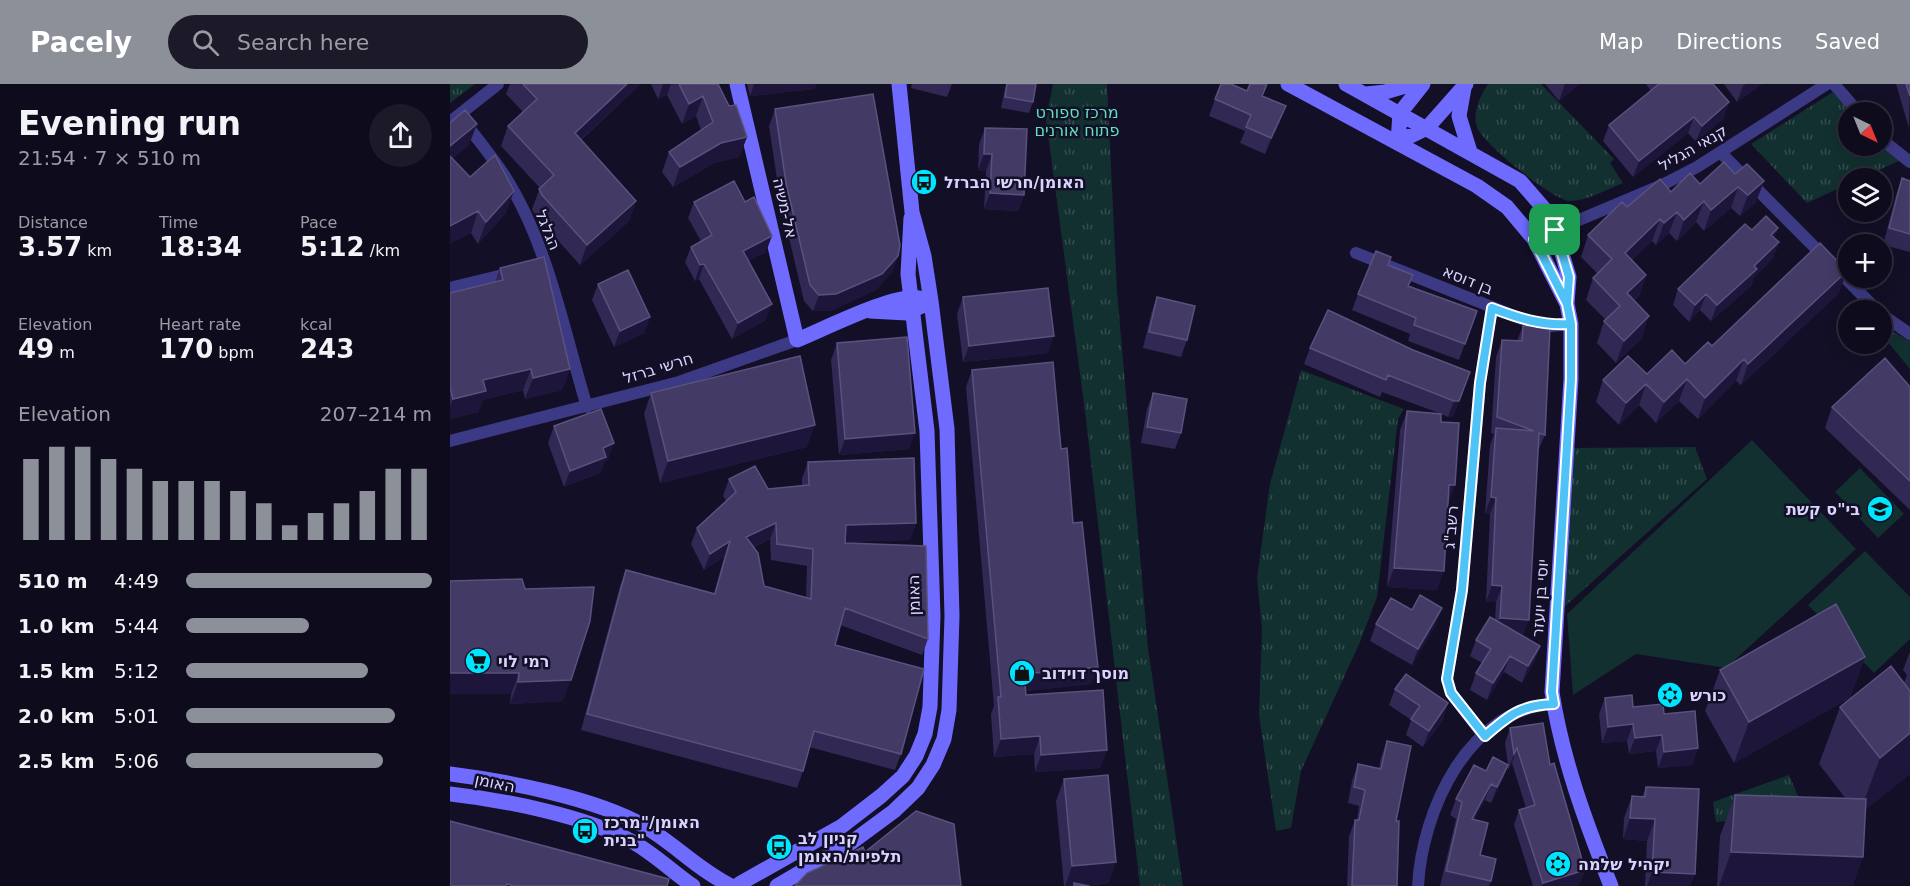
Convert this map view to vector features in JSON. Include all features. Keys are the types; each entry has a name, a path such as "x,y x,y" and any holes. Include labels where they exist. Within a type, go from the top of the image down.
{"street":[{"path":"454,118 498,84"},
{"name":"אל-משיה","path":"737,84 797,340"},
{"name":"האומן","path":"893,84 900,114"},
{"name":"האומן","path":"777,886 852,842 894,811 918,788 933,765 944,739 950,699 952,615 946,429 924,256 912,212 900,114 899,84"},
{"name":"יוסי בן יועזר","path":"1288,84 1398,142 1494,197 1519,218 1534,239 1567,304"},
{"name":"יוסי בן יועזר","path":"1346,84 1400,112 1520,181 1546,211 1555,230 1569,277 1567,304 1571,324 1571,389 1552,692 1574,786 1611,886"},
{"path":"1366,94 1385,92 1412,84"},
{"path":"1423,84 1400,112 1398,142 1428,128 1466,84"},
{"path":"1466,84 1460,103 1459,116 1470,152"},
{"name":"קנאי הגליל","path":"1534,239 1662,185 1721,153 1827,84"},
{"path":"1834,84 1849,102"},
{"name":"הגלגל","path":"454,118 506,178 534,267 587,407"},
{"path":"1892,148 1910,162"},
{"path":"1721,153 1867,300"},
{"name":"האומן","path":"450,774 521,788 617,813 644,827 700,869 737,885 842,826 903,776 916,756 925,734 932,678 933,604 927,431 908,261 912,212"},
{"name":"בן דוסא","path":"1356,253 1522,319 1551,326 1571,324"},
{"path":"450,288 534,267"},
{"path":"911,295 931,301"},
{"name":"חרשי ברזל","path":"450,441 679,382 797,340 893,300 911,295"},
{"path":"913,312 931,301"},
{"name":"רשב\"ג","path":"1485,736 1451,693 1447,679 1462,590 1480,383 1492,308"},
{"name":"חרשי ברזל","path":"870,311 913,312"},
{"path":"1892,322 1910,334"},
{"path":"1418,886 1424,842 1442,789 1469,750 1510,714 1532,705 1554,704"},
{"name":"האומן","path":"450,794 517,806 610,831 634,843 693,886"}],"green space":[{"path":"450,84 475,84 450,103"},
{"name":"מרכז ספורט פתוח אורנים","path":"1053,84 1107,84 1117,291 1148,648 1183,886 1140,886 1085,411 1046,119"},
{"path":"1488,84 1541,84 1614,159 1610,163 1623,183 1590,197 1570,201 1535,182 1492,146 1477,127 1476,110"},
{"path":"1833,92 1842,102 1838,102 1838,156 1892,155 1899,161 1883,168 1838,168 1838,189 1807,203 1751,144"},
{"path":"1892,332 1910,341 1910,369 1892,347"},
{"path":"1301,370 1404,409 1398,419 1377,597 1360,642 1301,771 1291,828 1276,831 1259,715 1262,629 1257,578 1270,484"},
{"path":"1752,440 1856,549 1726,668 1636,654 1573,695 1567,614"},
{"path":"1695,447 1707,479 1563,608 1568,448"},
{"path":"1860,468 1904,514 1878,538 1835,492"},
{"path":"1865,551 1910,597 1910,639 1874,673 1808,605"},
{"path":"1789,775 1806,814 1716,822 1713,802"}],"building":[{"path":"523,84 627,84 575,133 636,201 587,245 539,189 554,175 508,126 537,99"},
{"path":"679,84 718,84 729,106 736,105 747,137 721,143 680,167 669,152 713,122 703,96 689,104"},
{"path":"1007,84 1036,84 1033,102 1005,97"},
{"path":"1221,84 1231,84 1247,91 1250,84 1267,84 1262,96 1286,106 1271,138 1246,127 1251,115 1215,99"},
{"path":"1659,84 1713,84 1729,102 1702,126 1694,117 1639,161 1609,125"},
{"path":"1906,84 1910,84 1910,96"},
{"path":"873,94 900,245 898,256 882,274 836,294 819,295 810,285 786,183 775,109"},
{"path":"465,110 477,124 450,146 450,123"},
{"path":"985,128 1027,129 1024,195 990,193 992,154 984,154"},
{"path":"495,155 514,191 486,222 478,211 450,226 450,156 470,177"},
{"path":"1724,162 1735,174 1747,164 1764,181 1748,195 1738,187 1711,210 1704,201 1684,220 1677,212 1664,223 1660,219 1625,253 1646,275 1627,293 1649,316 1624,341 1604,321 1620,306 1593,278 1612,259 1588,235 1622,202 1627,207 1660,179 1671,192 1690,173 1700,184"},
{"path":"1902,178 1910,181 1910,234 1889,228"},
{"path":"734,181 745,202 754,197 772,236 743,251 772,304 738,323 704,264 700,265 691,247 712,235 694,202"},
{"path":"1766,216 1778,228 1771,235 1779,242 1754,266 1757,269 1717,305 1706,294 1695,305 1678,289 1745,224 1752,230"},
{"path":"1820,243 1838,262 1838,279 1748,364 1744,359 1705,398 1687,379 1664,402 1646,384 1626,403 1603,380 1628,356 1647,374 1672,350 1685,364 1708,342 1712,346"},
{"path":"1376,251 1391,257 1388,265 1413,275 1408,286 1477,311 1465,344 1414,325 1416,318 1358,294"},
{"path":"544,257 570,369 533,378 531,369 483,380 486,391 453,399 450,387 450,293 503,280 500,268"},
{"path":"628,270 650,317 620,331 598,284"},
{"path":"1048,288 1054,336 969,346 963,297"},
{"path":"1157,297 1195,306 1187,340 1149,332"},
{"path":"1328,310 1413,350 1470,372 1459,401 1388,375 1386,380 1310,348"},
{"path":"1523,326 1550,327 1545,435 1539,433 1529,620 1500,618 1502,586 1492,585 1496,498 1491,497 1496,428 1534,431 1497,417 1502,340 1522,341"},
{"path":"907,337 915,433 845,439 837,343"},
{"path":"800,356 815,425 668,461 651,393"},
{"path":"1885,358 1910,387 1910,481 1832,407"},
{"path":"1053,362 1061,449 1067,448 1073,523 1082,522 1098,667 1024,674 1026,695 1103,690 1107,750 1041,755 1040,736 1001,739 998,697 1001,697 972,370"},
{"path":"1153,393 1187,399 1181,433 1147,427"},
{"path":"601,409 614,443 603,448 606,457 570,471 554,426"},
{"path":"1407,411 1441,414 1441,422 1459,423 1455,485 1449,485 1444,571 1394,568"},
{"path":"914,458 916,523 846,525 845,543 926,546 928,639 845,608 835,645 924,669 901,754 814,731 803,771 587,714 626,570 715,594 730,541 710,554 697,528 736,492 729,479 755,466 768,489 809,485 808,462","holes":["776,523 777,544 813,549 811,599 764,586 758,553 746,537"]},
{"path":"522,579 525,589 594,587 590,621 571,680 518,682 519,673 450,673 450,581"},
{"path":"1420,595 1442,608 1418,649 1376,624 1391,598 1412,610"},
{"path":"1836,604 1865,657 1749,722 1720,670"},
{"path":"1490,617 1540,646 1528,666 1510,656 1493,683 1476,673 1491,649 1476,640"},
{"path":"1891,666 1910,691 1910,733 1880,758 1840,707"},
{"path":"1406,674 1448,703 1429,731 1411,719 1420,706 1395,689"},
{"path":"1632,695 1633,707 1663,704 1664,714 1695,711 1698,748 1664,752 1662,735 1635,738 1633,724 1608,727 1605,698"},
{"path":"1543,723 1550,765 1554,763 1585,870 1543,883 1519,810 1535,805 1517,748 1514,754 1510,728"},
{"path":"1387,741 1411,746 1396,821 1399,821 1397,886 1352,886 1355,820 1359,820 1365,790 1354,787 1358,764 1381,769"},
{"path":"1493,757 1508,765 1497,787 1491,784 1472,819 1488,823 1480,855 1496,859 1491,881 1446,871 1462,802 1456,799 1474,765 1486,771"},
{"path":"1108,775 1116,862 1072,866 1064,779"},
{"path":"1646,787 1699,789 1695,874 1652,872 1655,819 1630,818 1632,796 1645,797"},
{"path":"1735,795 1866,799 1863,857 1731,852"},
{"path":"916,811 954,824 961,886 795,886 807,873 863,847 865,852"},
{"path":"450,821 669,879 667,886 514,886 507,884 506,886 450,886"}],"place":[{"name":"האומן/חרשי הברזל","path":"924,182"},
{"name":"בי\"ס קשת","path":"1880,509"},
{"name":"רמי לוי","path":"478,661"},
{"name":"מוסך דוידוב","path":"1022,673"},
{"name":"כורש","path":"1670,695"},
{"name":"האומן/\"מרכז בנית\"","path":"585,831"},
{"name":"קניון לב תלפיות/האומן","path":"779,847"},
{"name":"יקהיל שלמה","path":"1558,864"}],"route":[{"path":"1555,230 1534,239 1567,304 1571,324 1568,440 1552,692 1554,704 1532,705 1510,714 1485,736 1451,693 1447,679 1450,648 1462,590 1480,383 1492,308 1551,326 1571,324 1567,304 1569,277 1555,230"}]}
